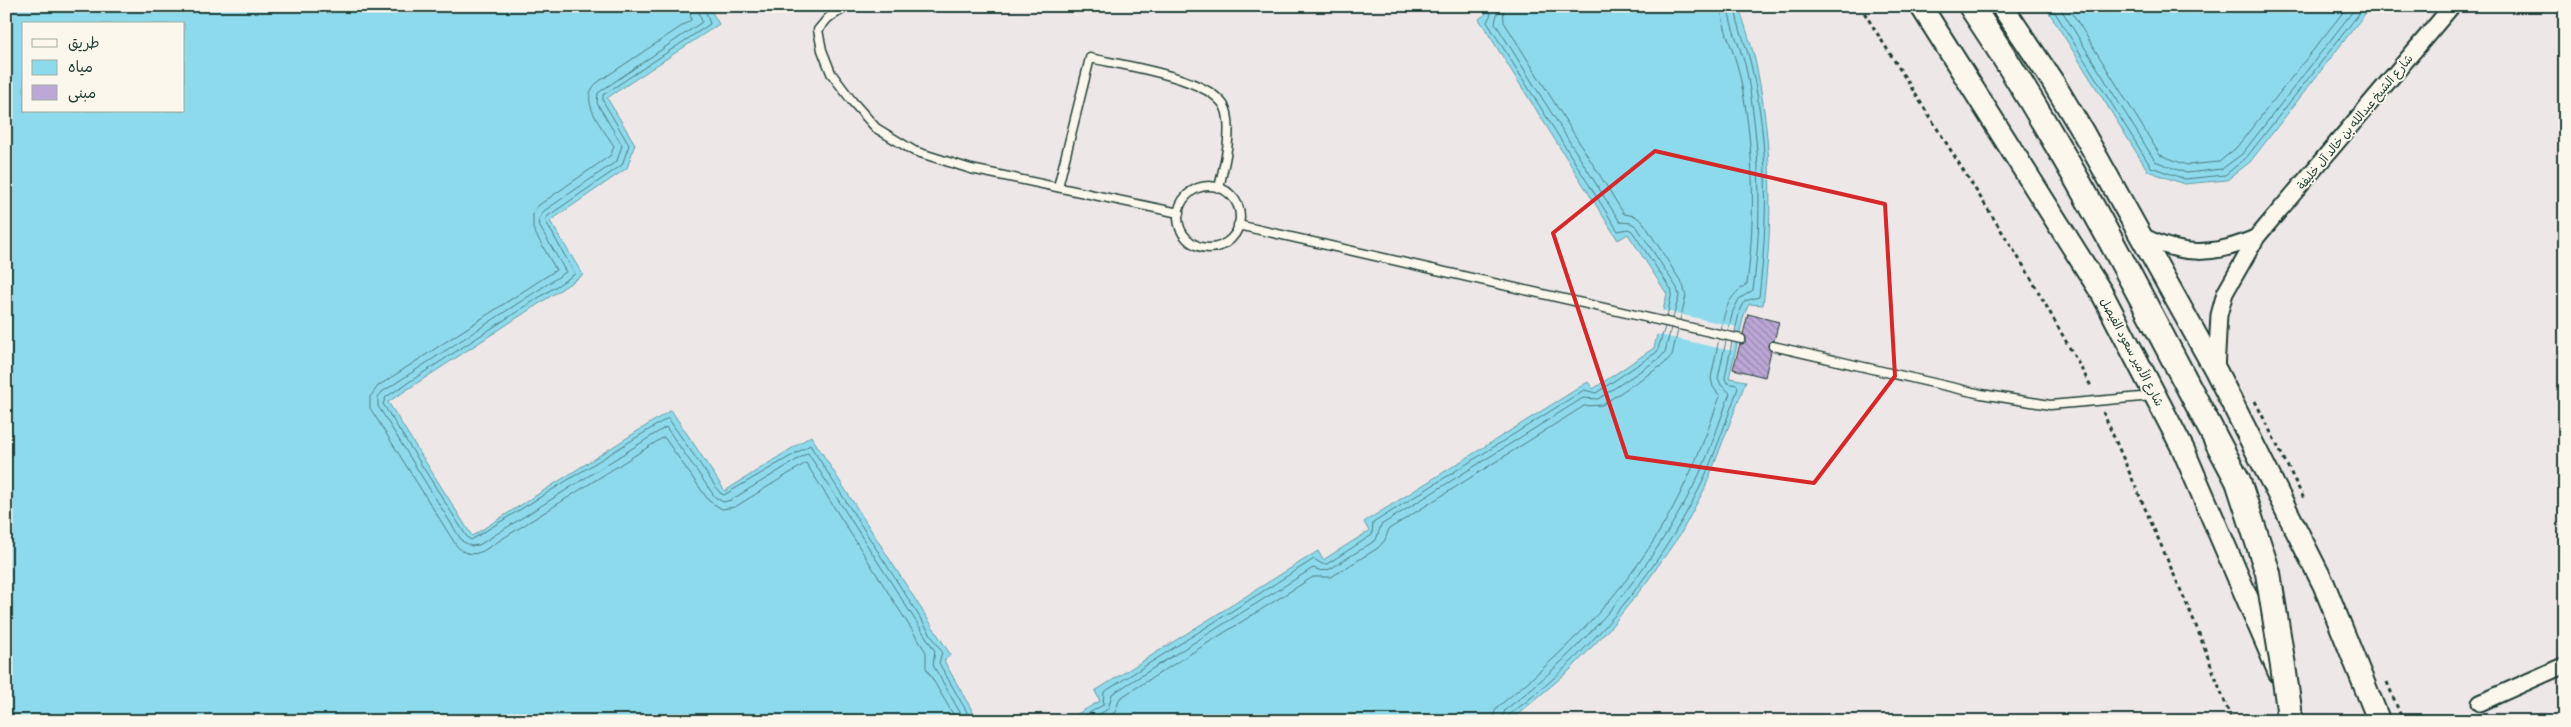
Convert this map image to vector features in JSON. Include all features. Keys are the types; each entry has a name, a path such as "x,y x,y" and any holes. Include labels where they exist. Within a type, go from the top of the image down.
{"main road":[{"path":"1971,6 2043,122 2100,222 2238,481 2268,573 2284,666 2288,709 2287,721"}],"street":[{"name":"شارع الأمير سعود الفيصل","path":"1921,6 2103,295 2183,449 2299,721"},
{"path":"2002,6 2053,82 2216,371 2324,585 2379,721"},
{"name":"شارع الشيخ عبدالله بن خالد آل خليفة","path":"2216,371 2219,315 2224,293 2257,237 2452,6"},
{"name":"شارع الشيخ عبدالله بن خالد آل خليفة","path":"2141,235 2158,244 2183,251 2208,252 2234,247 2257,237"},
{"path":"2480,703 2565,665"}],"lane":[{"path":"848,6 828,18 818,30 822,50 831,72 876,128 924,154 971,169 1179,213"},
{"path":"1058,187 1090,58 1186,80 1211,92 1227,111 1227,145 1220,188"},
{"path":"1205,187 1220,188 1235,201 1239,210 1238,225 1232,238 1224,244 1204,248 1186,238 1180,229 1179,213 1184,199 1191,192 1205,187"},
{"path":"1238,225 1740,339"},
{"path":"1773,346 1998,396 2050,405 2155,396"}],"path":[{"path":"1860,6 2028,273 2098,400 2195,623 2232,721"}],"highlighted area":[{"path":"1655,151 1885,204 1895,376 1814,483 1627,457 1553,233"}],"water":[{"path":"6,6 708,6 719,24 607,98 635,144 627,168 550,221 583,275 388,402 472,536 671,410 725,491 811,436 950,654 944,661 978,721 6,721"},
{"path":"1481,6 1739,6 1755,61 1769,158 1769,246 1763,305 1749,304 1744,315 1729,378 1746,381 1705,488 1681,533 1646,583 1610,628 1570,670 1510,721 1065,721 1100,701 1095,691 1318,551 1323,560 1369,531 1364,522 1588,382 1593,389 1654,348 1667,294 1628,234 1618,240 1479,19 1486,14"},
{"path":"2045,6 2371,6 2250,162 2227,180 2184,184 2148,171"}],"pier":[{"path":"1661,310 1737,327 1732,351 1655,334"}],"building":[{"path":"1748,314 1779,322 1774,341 1768,344 1771,351 1765,377 1733,369 1740,344 1746,341 1743,334"}]}
